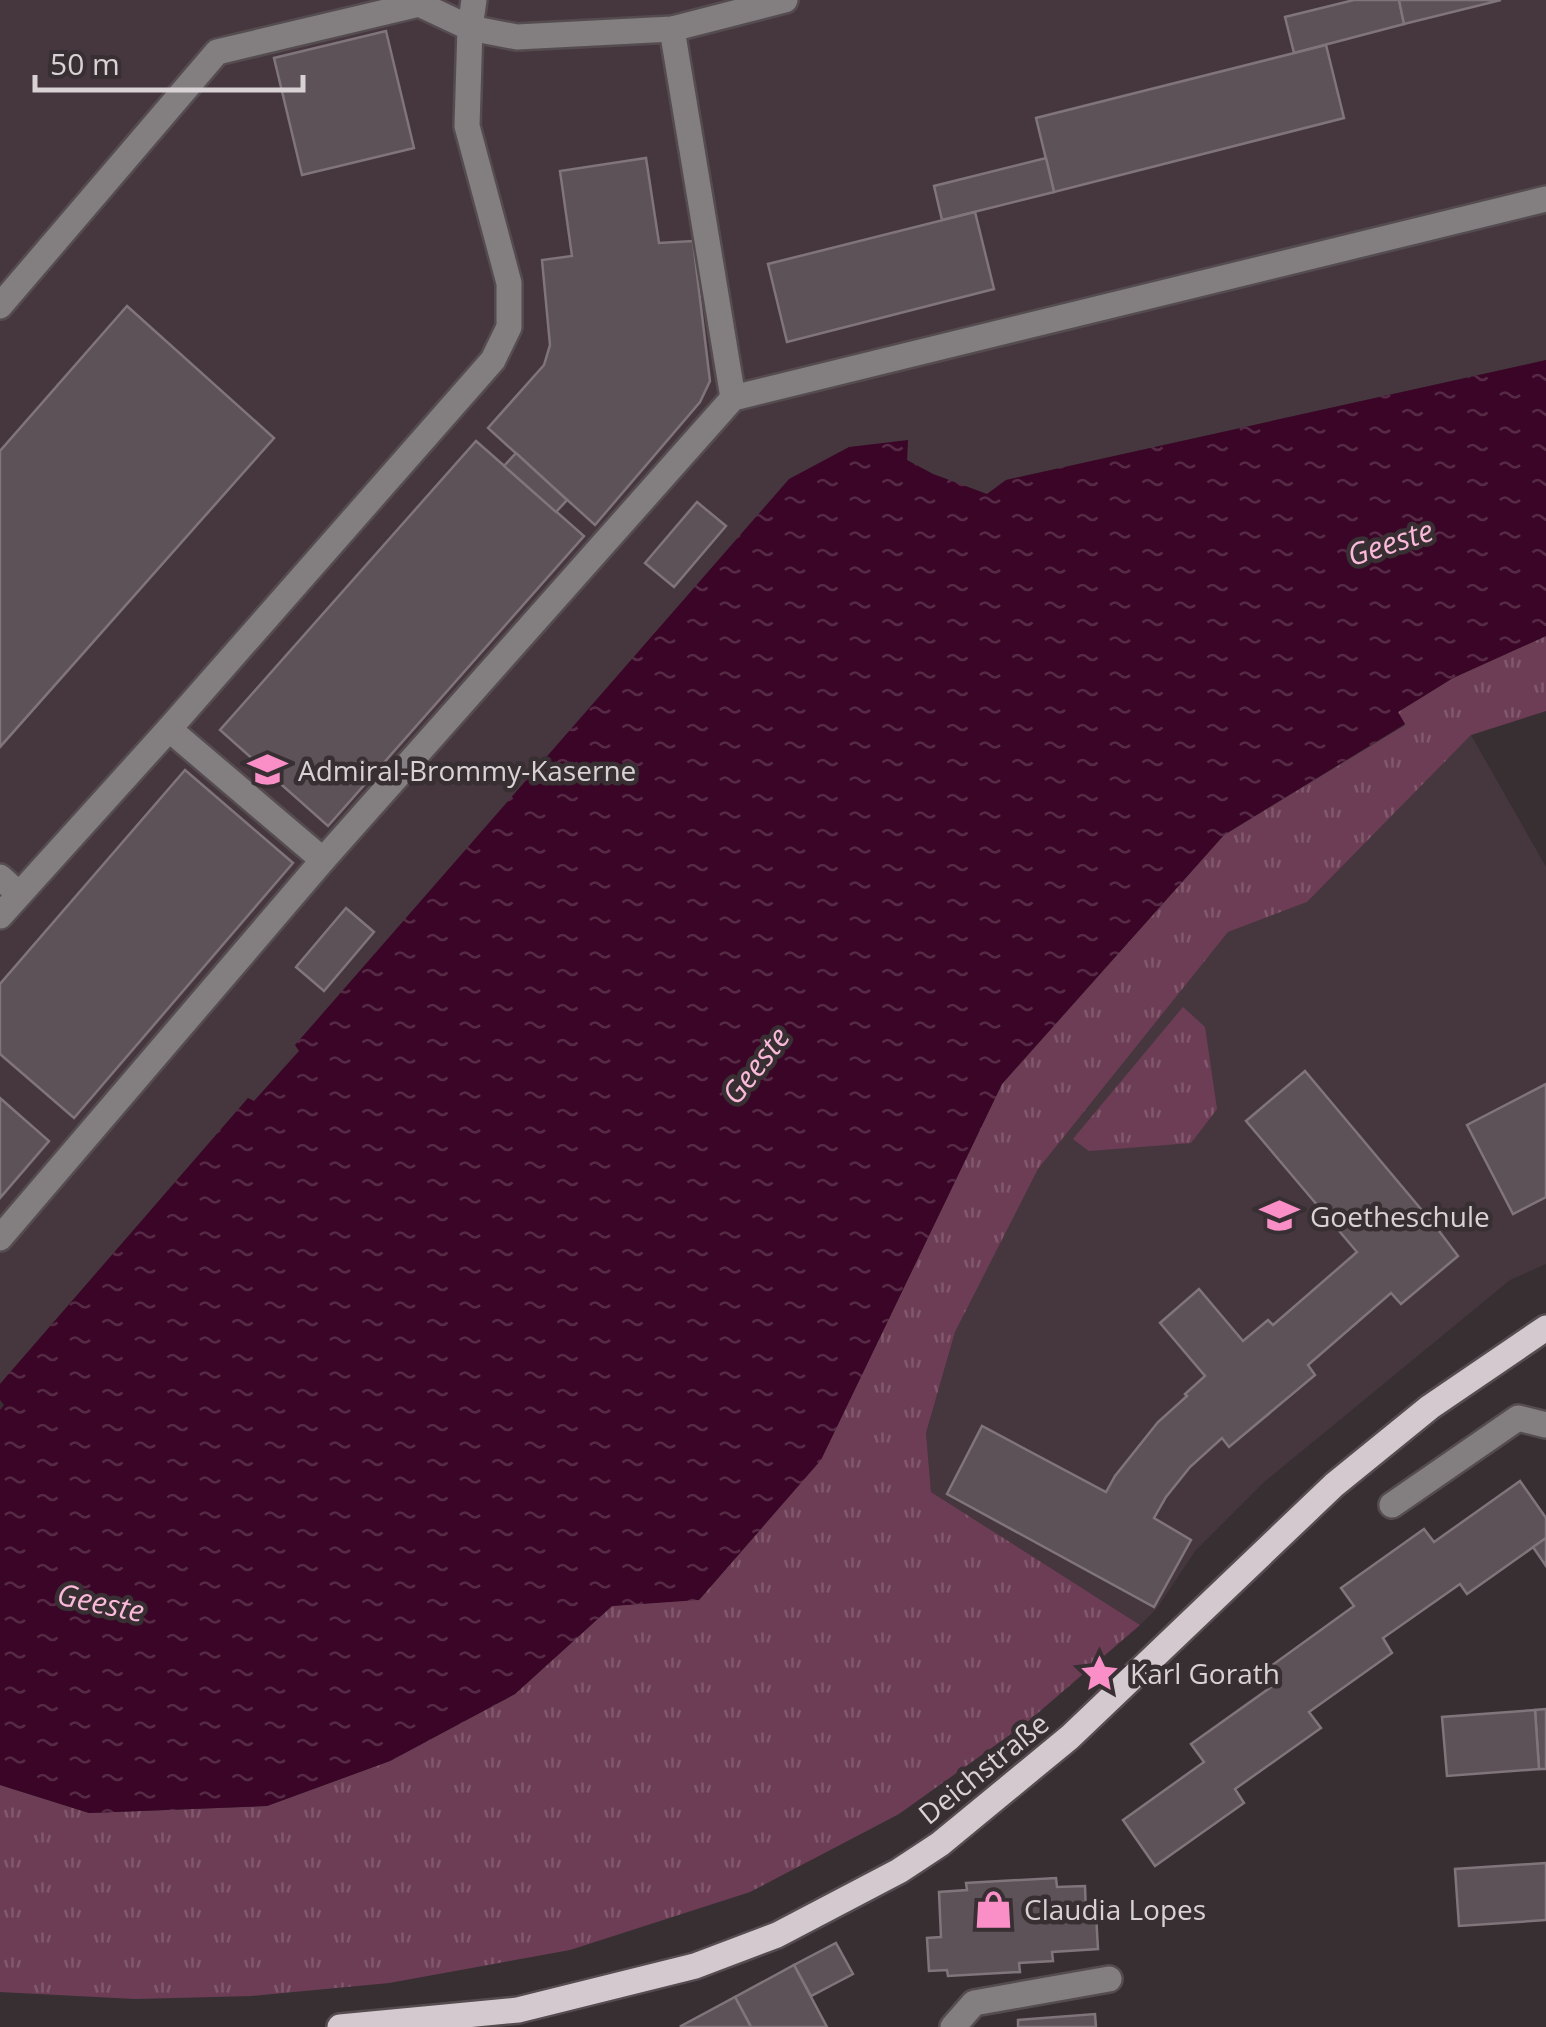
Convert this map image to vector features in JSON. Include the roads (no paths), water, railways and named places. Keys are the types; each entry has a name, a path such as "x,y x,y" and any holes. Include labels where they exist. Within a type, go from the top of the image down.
{"main road":[{"name":"Deichstraße","path":"340,2027 518,2010 695,1966 777,1935 899,1870 940,1844 1070,1737 1334,1486 1430,1407 1546,1328"}],"street":[{"path":"0,916 10,885 169,729 493,360 509,327 509,283 467,126 474,0"},
{"path":"0,306 217,52 419,4 470,28 517,37 672,30 784,0"},
{"path":"672,30 734,398"},
{"path":"0,1238 323,860 734,398 1546,199"},
{"path":"169,729 323,860"},
{"path":"1392,1505 1518,1418 1546,1425"},
{"path":"953,2027 974,2003 1109,1979"}],"water":[{"name":"Geeste","path":"1546,360 1546,636 1453,678 1398,712 1405,724 1224,835 1002,1084 821,1460 699,1600 612,1606 515,1694 390,1761 267,1806 89,1813 0,1785 0,1410 4,1405 0,1384 248,1098 254,1101 299,1051 295,1045 789,479 849,447 908,440 907,460 987,494 1006,480"}],"place":[{"name":"Admiral-Brommy-Kaserne","path":"268,770"},
{"name":"Goetheschule","path":"1280,1216"},
{"name":"Karl Gorath","path":"1100,1673"},
{"name":"Claudia Lopes","path":"994,1909"}]}
